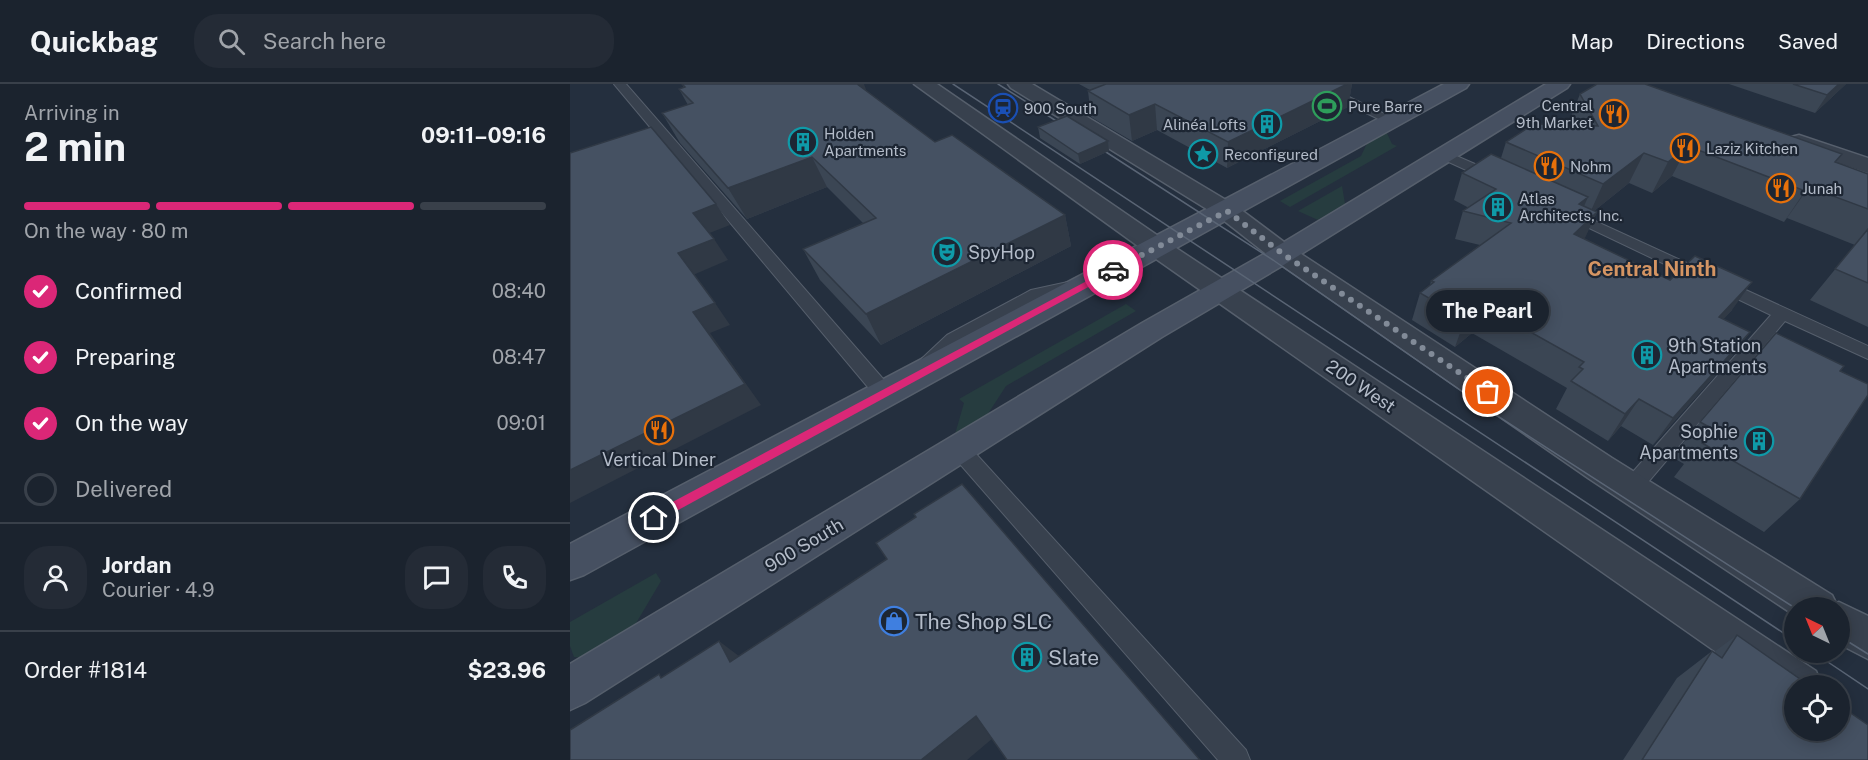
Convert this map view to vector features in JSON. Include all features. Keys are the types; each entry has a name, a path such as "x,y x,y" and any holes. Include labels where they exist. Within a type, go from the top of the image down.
{"street":[{"name":"200 West","path":"924,84 1158,248 1785,675"},
{"path":"1018,84 1227,211 1283,254 1631,489 1801,597"},
{"path":"570,563 1459,84"},
{"name":"900 South","path":"570,688 1152,330 1222,291 1560,84"},
{"path":"1780,135 1868,166"},
{"path":"1850,628 1868,639"}],"lane":[{"path":"620,84 895,387"},
{"path":"1312,84 1393,121"},
{"path":"1445,154 1502,182"},
{"path":"1554,206 1868,353"},
{"path":"1631,489 1782,313"},
{"path":"960,450 1236,760"}],"green space":[{"path":"1385,129 1392,144 1397,146 1290,207 1280,201 1361,156 1370,137"},
{"path":"1342,186 1345,204 1318,220 1298,211"},
{"path":"1126,304 1136,311 1006,386 982,423 953,441 964,403 959,399"},
{"path":"656,573 661,581 632,630 585,658 574,657 570,646 570,622"}],"building":[{"path":"682,84 857,84 935,142 952,135 1065,215 866,314 803,249 876,218 812,157 728,188 662,113 693,103 679,89 685,87"},
{"path":"1106,84 1347,84 1228,142 1155,104 1129,115 1088,91"},
{"path":"1597,84 1645,84 1842,154 1835,162 1868,174 1868,209 1809,187 1805,191 1688,146 1668,162 1644,153 1603,184 1506,142 1534,124 1598,126 1580,94"},
{"path":"1793,84 1839,84 1827,95"},
{"path":"1067,116 1108,141 1078,154 1038,127"},
{"path":"651,127 716,204 693,213 714,239 678,253 715,303 693,312 745,384 570,470 570,153"},
{"path":"1491,154 1588,197 1579,204 1597,212 1574,234 1670,280 1695,256 1752,282 1719,317 1750,332 1673,418 1639,399 1625,414 1571,381 1583,369 1579,367 1584,362 1482,305 1465,319 1420,293 1434,282 1431,281 1511,223 1463,211 1496,189 1462,173"},
{"path":"1868,229 1868,283 1835,269"},
{"path":"1776,333 1844,366 1840,371 1868,384 1868,395 1800,499 1702,443 1713,429 1700,422"},
{"path":"962,484 1200,760 1007,760 976,716 921,760 570,760 570,730 659,674 661,678 719,641 730,662 887,559 876,543 916,517 914,514"},
{"path":"1737,635 1794,675 1784,675 1784,741 1850,741 1850,713 1868,725 1868,760 1642,760 1712,651 1722,658"}],"tram line":[{"path":"953,84 1784,633"},
{"path":"998,84 1069,129"},
{"path":"1092,143 1273,260 1496,415 1784,601"},
{"path":"1850,643 1868,654"},
{"path":"1829,663 1868,689"}],"way so far":[{"path":"1113,270 1227,211 1283,254 1488,392"}],"place":[{"name":"Pure Barre","path":"1327,106"},
{"name":"900 South","path":"1003,108"},
{"name":"Central 9th Market","path":"1614,114"},
{"name":"Alinéa Lofts","path":"1267,124"},
{"name":"Holden Apartments","path":"803,142"},
{"name":"Laziz Kitchen","path":"1685,148"},
{"name":"Reconfigured","path":"1203,154"},
{"name":"Nohm","path":"1549,166"},
{"name":"Junah","path":"1781,188"},
{"name":"Atlas Architects, Inc.","path":"1498,207"},
{"name":"SpyHop","path":"947,252"},
{"name":"9th Station Apartments","path":"1647,355"},
{"name":"The Pearl","path":"1488,392"},
{"name":"Vertical Diner","path":"659,430"},
{"name":"Sophie Apartments","path":"1759,441"},
{"name":"The Shop SLC","path":"894,621"},
{"name":"Slate","path":"1027,657"}],"district":[{"name":"Central Ninth","path":"1652,269"}],"route":[{"path":"654,518 1113,270"}]}
